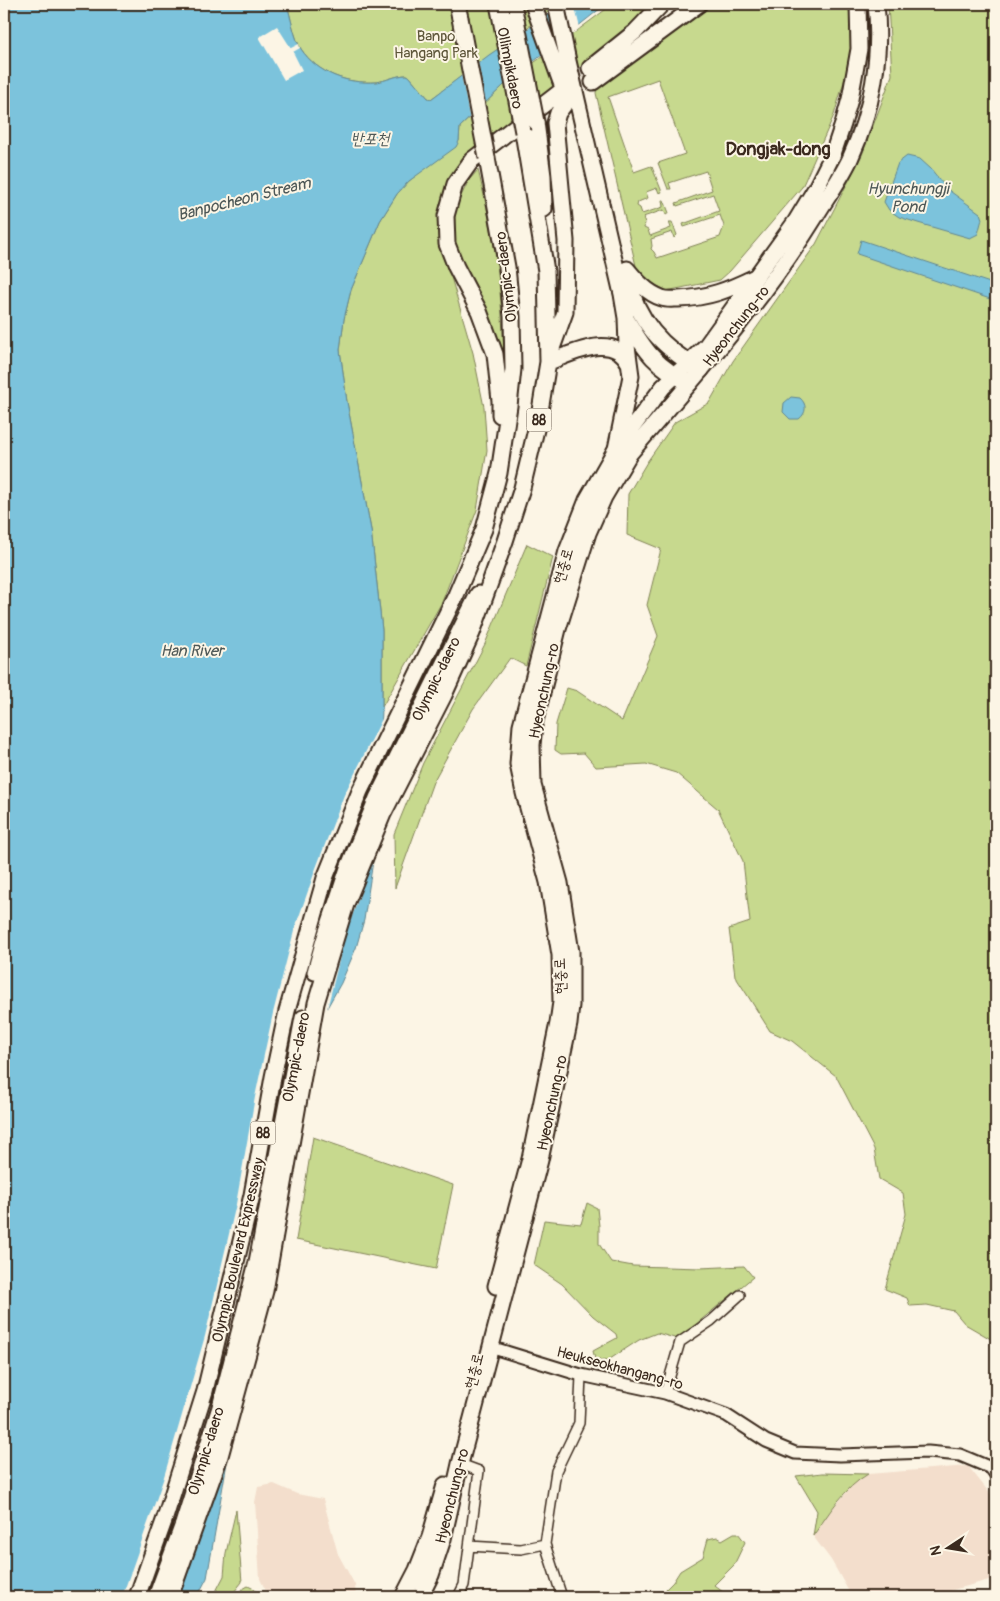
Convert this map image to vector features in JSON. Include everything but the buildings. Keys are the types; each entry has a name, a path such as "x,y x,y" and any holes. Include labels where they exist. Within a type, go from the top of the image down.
{"main road":[{"name":"Ollimpikdaero","path":"498,4 523,132"},
{"name":"Olympic-daero","path":"156,1597 183,1524 220,1407 257,1262 303,1019 324,940 348,868 377,798 472,633 522,488 540,417 548,362 542,176 536,122 513,4"},
{"path":"533,4 561,92 592,170"},
{"path":"556,4 572,58 631,292 651,330 671,350 695,366"},
{"path":"566,4 572,58 592,170 626,318 631,376 616,449"},
{"path":"662,4 592,75 699,4"},
{"name":"Hyeonchung-ro","path":"420,1597 431,1575 442,1539 490,1347 540,1160 569,1024 571,952 560,883 533,785 532,745 534,725 558,629 588,533 604,497 630,453 690,382 695,366 706,346 796,221 816,188 833,154 843,124 859,49 858,4"},
{"name":"Hyeonchung-ro","path":"674,375 695,366 782,266 808,229 850,159 862,128 875,76 878,50 876,4"},
{"name":"Olympic-daero","path":"416,679 456,595 484,529 499,473 513,369 512,317 507,268 459,11"},
{"path":"548,362 565,312 566,242 555,123 561,92"},
{"path":"499,473 500,401 495,354 479,311 456,267 448,244 446,216 455,184 472,160 561,92"},
{"name":"Olympic-daero","path":"523,132 546,271"},
{"path":"625,267 639,283 663,299 692,299 715,295 755,278"},
{"path":"626,318 645,350 662,367 690,382"},
{"path":"548,362 592,346 609,347 618,350 630,363"},
{"name":"현충로","path":"403,1597 417,1570 430,1537 455,1451 513,1218 530,1159 558,1023 560,955 548,882 518,764 521,725 567,551 587,500 616,449 674,375"},
{"name":"Olympic Boulevard Expressway","path":"137,1597 164,1522 205,1391 252,1195 273,1077 288,1011 325,878 360,791 416,679"},
{"name":"Olympic Boulevard Expressway","path":"170,1597 220,1456 265,1291 316,1003 346,904 383,814 438,691"}],"street":[{"path":"665,1393 680,1342 711,1321 740,1294"},
{"name":"Heukseokhangang-ro","path":"490,1347 581,1375 665,1393 726,1415 766,1441 796,1453 848,1455 928,1452 960,1456 991,1468 996,1475"},
{"path":"562,1597 545,1544 556,1471 579,1422 581,1375"},
{"path":"458,1597 464,1585 479,1471 460,1464"},
{"path":"469,1546 521,1549 545,1544"}],"shaded area":[{"path":"968,1466 996,1501 996,1578 928,1597 852,1597 831,1560 813,1536 827,1515 856,1481 868,1474"},
{"path":"274,1484 297,1494 323,1499 338,1554 355,1585 356,1597 269,1597 260,1579 255,1502 258,1487"}],"green space":[{"name":"Banpo Hangang Park","path":"287,4 559,4 431,99 407,75 376,82 365,82 344,79 325,71 308,58 301,49"},
{"path":"613,4 655,4 634,26 474,152 457,172 444,195 441,229 444,253 473,353 484,407 487,450 477,510 442,602 382,707 382,630 371,530 347,402 340,350 344,319 351,290 380,221 397,194 409,181 459,141 460,127 504,85"},
{"path":"709,4 854,4 854,48 834,115 802,187 730,271 720,280 666,291 644,278 636,266 596,93 597,87 698,10","holes":["658,79 685,154 658,163 668,189 671,189 669,183 706,171 712,190 676,203 677,206 713,194 719,211 683,224 684,227 720,215 724,226 720,237 657,258 651,249 651,239 672,232 674,238 677,235 672,222 669,222 671,228 650,236 648,230 644,228 643,217 664,210 666,215 669,213 664,200 662,200 663,207 642,214 637,206 638,202 648,198 646,192 657,188 659,193 662,192 651,166 634,172 608,97"]},
{"path":"888,4 996,4 996,1342 965,1324 954,1311 927,1305 910,1306 907,1298 885,1289 906,1214 903,1193 879,1179 874,1149 836,1076 792,1041 770,1031 735,976 729,929 750,922 743,861 718,809 676,773 646,764 596,767 584,753 561,754 555,750 556,724 567,688 577,691 622,721 658,636 647,605 661,549 627,535 628,494 647,462 675,422 709,403 733,361 816,244 862,155 892,75"},
{"path":"478,170 491,227 499,278 504,376 454,243 455,208 469,180"},
{"path":"527,544 553,557 526,666 510,658 473,709 433,782 395,888 394,834 423,763 485,644"},
{"path":"313,1137 453,1185 436,1269 296,1240"},
{"path":"587,1203 597,1208 599,1244 611,1262 633,1266 700,1268 744,1266 753,1277 678,1339 657,1333 639,1340 607,1361 595,1359 593,1351 617,1338 616,1334 593,1316 562,1284 534,1265 544,1220 581,1224"},
{"path":"822,1473 868,1474 844,1494 813,1536 817,1511 796,1476"},
{"path":"236,1510 242,1582 230,1597 213,1597 224,1576 226,1553"},
{"path":"734,1533 738,1533 745,1542 734,1565 714,1585 729,1597 658,1597 673,1582 680,1571 703,1557 708,1539 717,1537 722,1540"},
{"path":"248,1586 254,1589 259,1597 234,1597 241,1590"}],"water":[{"name":"Han River","path":"4,4 287,4 301,49 308,58 325,71 344,79 365,82 376,82 407,75 431,99 489,55 564,4 606,4 504,85 460,127 459,141 456,147 409,181 397,194 380,221 351,290 344,319 340,350 347,402 371,530 382,630 380,784 373,861 364,920 356,948 341,983 319,1022 267,1232 207,1578 197,1597 4,1597"},
{"name":"Hyunchungji Pond","path":"907,156 920,159 947,189 980,213 982,219 978,234 970,238 899,217 889,210 884,202 898,163"},
{"path":"861,240 996,285 996,301 857,254"},
{"path":"791,397 800,398 804,403 805,411 799,419 790,419 783,412 784,403"}],"pier":[{"path":"559,4 574,4 580,28 559,45"},
{"path":"277,26 291,48 299,44 300,48 293,52 302,70 284,80 259,37"},
{"path":"478,61 486,105 470,121 461,74"},
{"path":"385,713 383,784 376,851 346,933 325,1017 309,1048 176,1597 122,1597 163,1480 205,1336 236,1204 255,1097 273,1013 294,931 344,795"}],"tunnel":[{"path":"563,89 590,68"}],"district":[{"name":"Dongjak-dong","path":"778,149"}],"water label":[{"name":"반포천","path":"370,138"},
{"name":"Banpocheon Stream","path":"244,198"}]}
